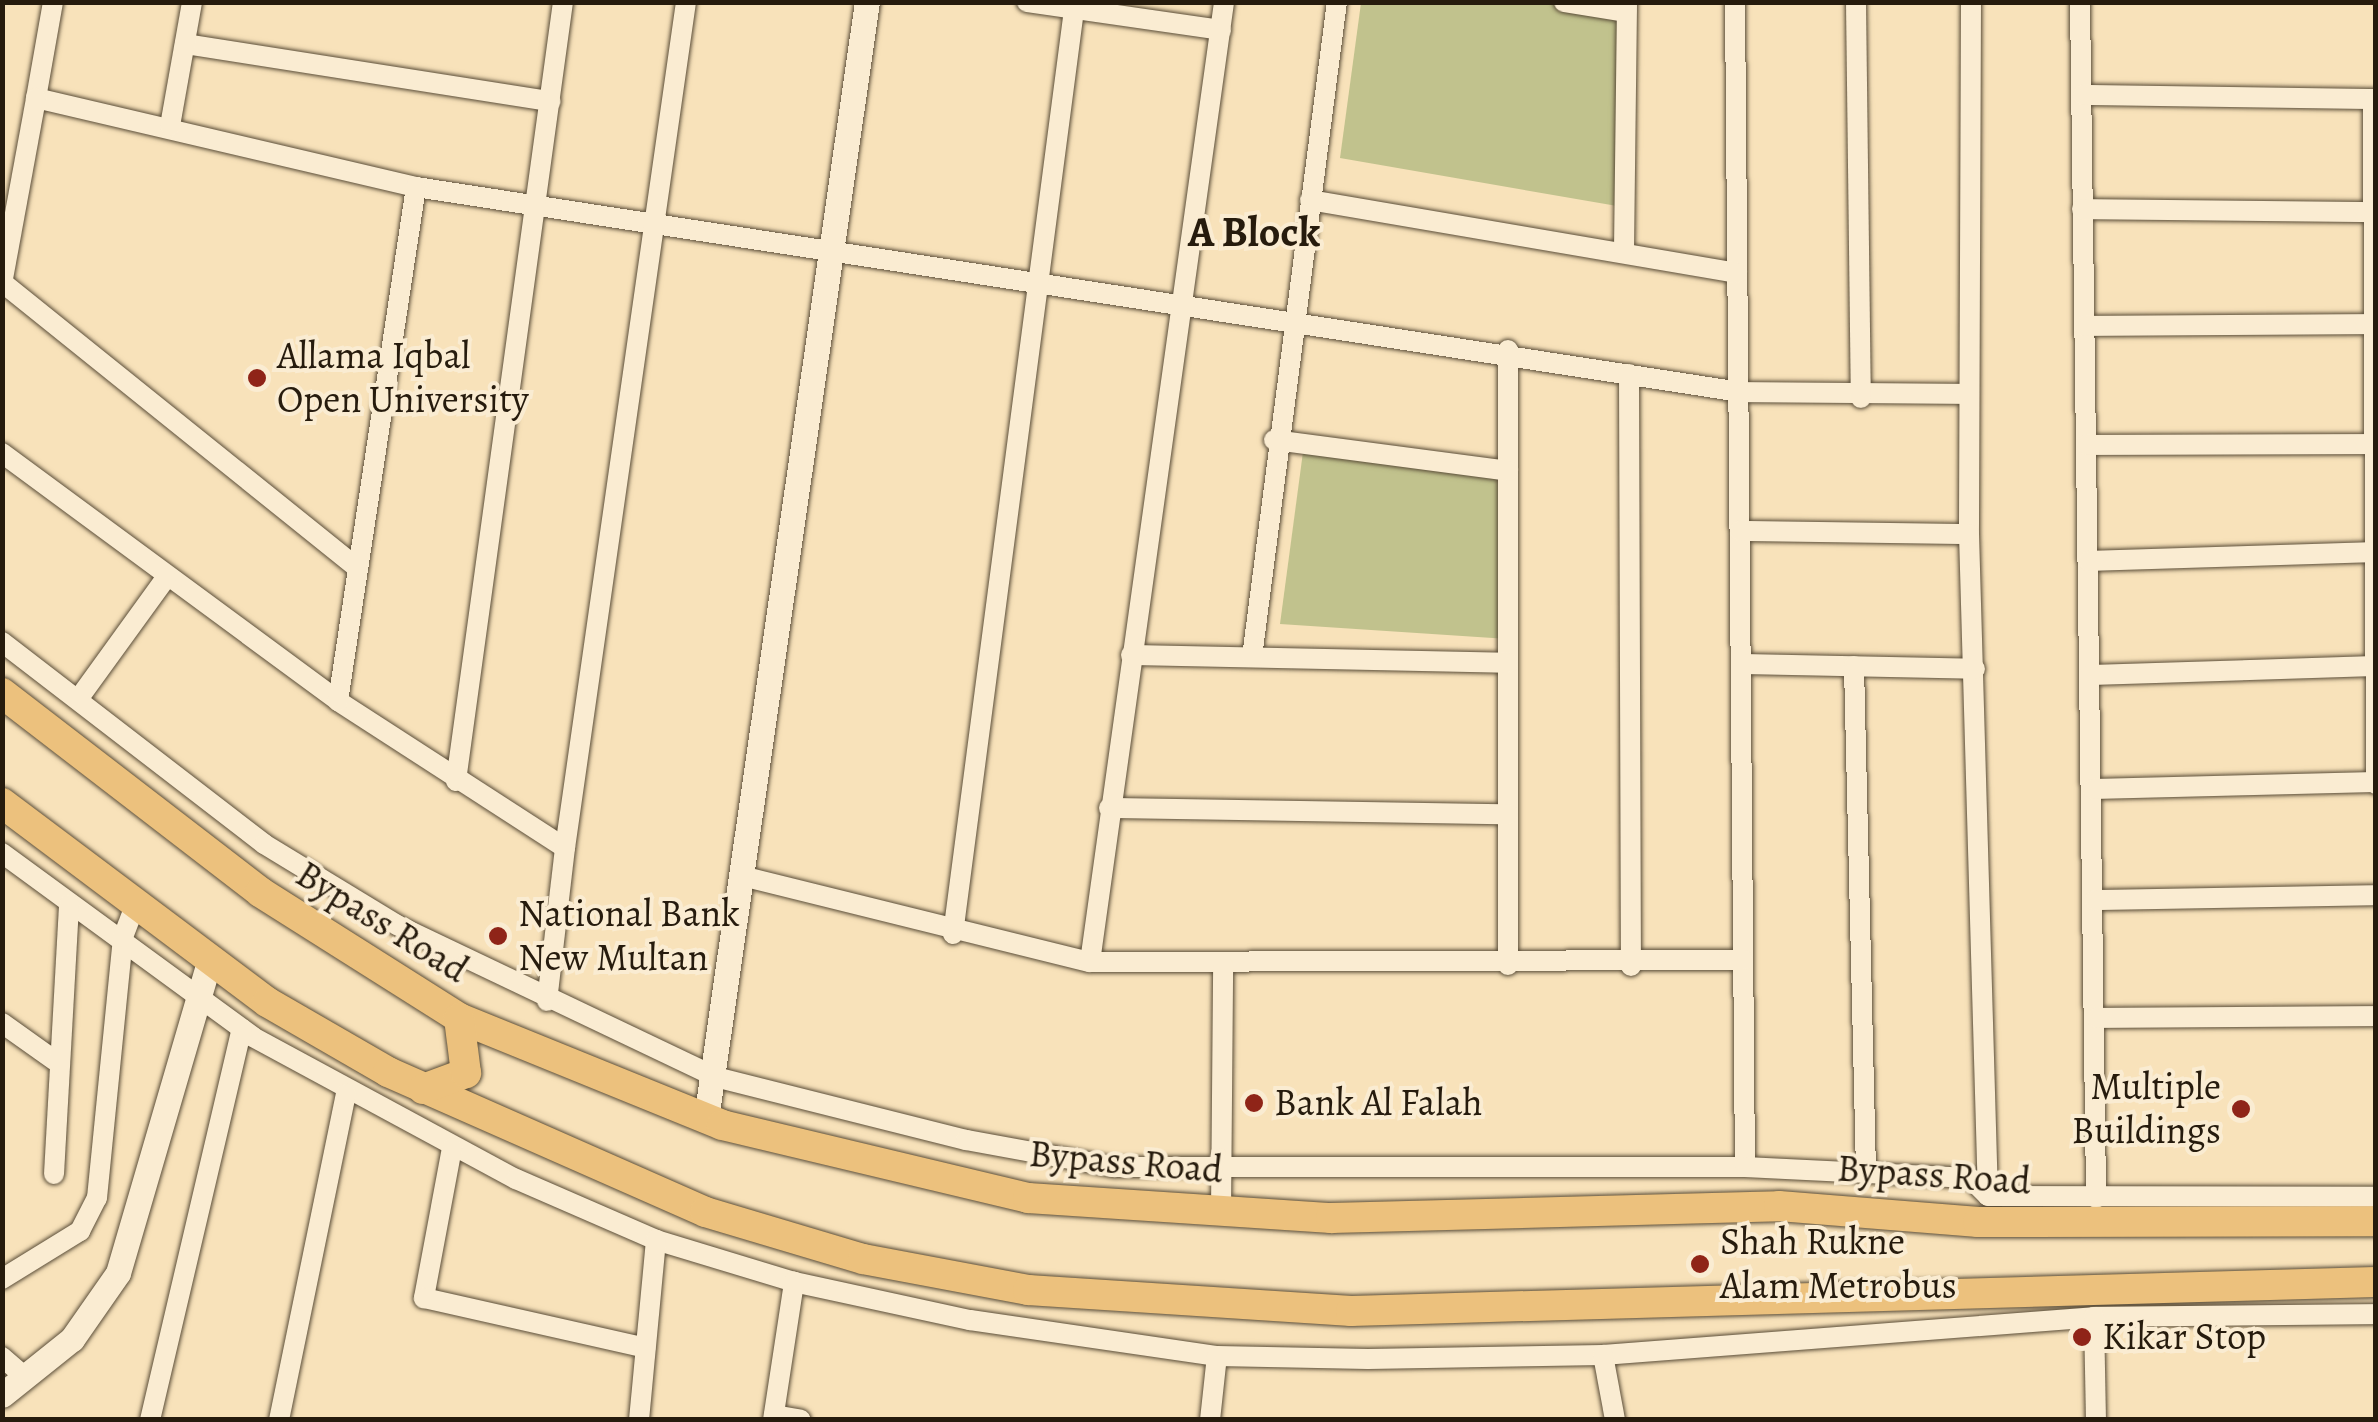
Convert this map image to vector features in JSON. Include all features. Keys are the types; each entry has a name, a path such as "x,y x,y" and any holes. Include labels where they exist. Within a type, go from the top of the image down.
{"main road":[{"name":"Bypass Road","path":"2,693 260,892 459,1018 526,1051 706,1120 1028,1198 1402,1218 1779,1206 1978,1222 2376,1222"},
{"path":"2,803 210,959 423,1090 489,1122 705,1212 863,1260 1189,1307 1351,1311 2376,1282"},
{"path":"423,1090 466,1073 459,1018"},
{"path":"489,1122 476,1097 480,1077 526,1051"}],"street":[{"path":"53,2 3,283 356,568"},
{"path":"170,126 192,2"},
{"path":"456,781 538,208 563,2"},
{"path":"547,1001 565,848 686,2"},
{"path":"706,1120 746,877 867,2"},
{"path":"1027,2 1220,30"},
{"path":"1090,962 1224,2"},
{"path":"1252,656 1274,440 1337,2"},
{"path":"1564,2 1627,7 1624,250"},
{"path":"1735,2 1745,1167"},
{"path":"1856,2 1861,398"},
{"path":"1970,2 1969,534 1976,668 1988,1196"},
{"path":"2080,2 2097,1018 2096,1198"},
{"path":"953,934 1032,285 1074,10"},
{"path":"185,44 551,101"},
{"path":"2083,95 2374,99 2376,783 2093,789"},
{"path":"36,98 170,126 416,188 835,250 1179,310 1293,318 1508,350 1740,392 1861,398 1968,394"},
{"path":"338,701 416,188"},
{"path":"1310,200 1624,250 1736,272"},
{"path":"2082,209 2374,212"},
{"path":"2084,326 2374,324"},
{"path":"1508,350 1508,965"},
{"path":"1629,374 1631,966"},
{"path":"1274,440 1508,471"},
{"path":"2087,445 2374,444"},
{"path":"2,452 166,578 338,701 456,781 565,848"},
{"path":"1740,530 1969,534"},
{"path":"2089,560 2375,552"},
{"path":"79,698 166,578"},
{"path":"2,642 264,844 547,1001 715,1077 1056,1158 1222,1171 1745,1167 1866,1170 1970,1178 1988,1196 2376,1197"},
{"path":"1131,655 1508,664"},
{"path":"1743,664 1976,668"},
{"path":"1854,666 1866,1170"},
{"path":"2091,675 2375,666"},
{"path":"1109,808 1508,814"},
{"path":"2,853 69,904 123,936 197,998 346,1094 452,1148 656,1240 794,1282 1217,1356 1603,1355 2094,1317 2376,1314"},
{"path":"746,877 953,934 1090,962 1223,966 1631,966 1743,960"},
{"path":"2095,900 2376,895"},
{"path":"54,1174 54,1060 69,904"},
{"path":"2,1279 80,1232 97,1198 123,936 135,904"},
{"path":"2,1395 72,1339 118,1273 210,959"},
{"path":"1221,1211 1223,966"},
{"path":"2097,1018 2376,1016"},
{"path":"2,1023 54,1060"},
{"path":"150,1420 242,1029"},
{"path":"279,1420 346,1094"},
{"path":"452,1148 424,1298 645,1348"},
{"path":"638,1420 656,1240"},
{"path":"794,1282 774,1417 801,1420"},
{"path":"2094,1317 2096,1420"},
{"path":"1603,1355 1616,1420"},
{"path":"1210,1420 1217,1356"},
{"path":"2,1357 24,1376"}],"green space":[{"path":"1554,2 1626,12 1617,206 1340,158 1361,3"},
{"path":"1305,437 1509,462 1508,639 1280,624"}],"place":[{"name":"Allama Iqbal Open University","path":"257,378"},
{"name":"National Bank New Multan","path":"498,936"},
{"name":"Bank Al Falah","path":"1254,1103"},
{"name":"Multiple Buildings","path":"2241,1109"},
{"name":"Shah Rukne Alam Metrobus","path":"1700,1264"},
{"name":"Kikar Stop","path":"2082,1337"}],"district":[{"name":"A Block","path":"1254,232"}]}
